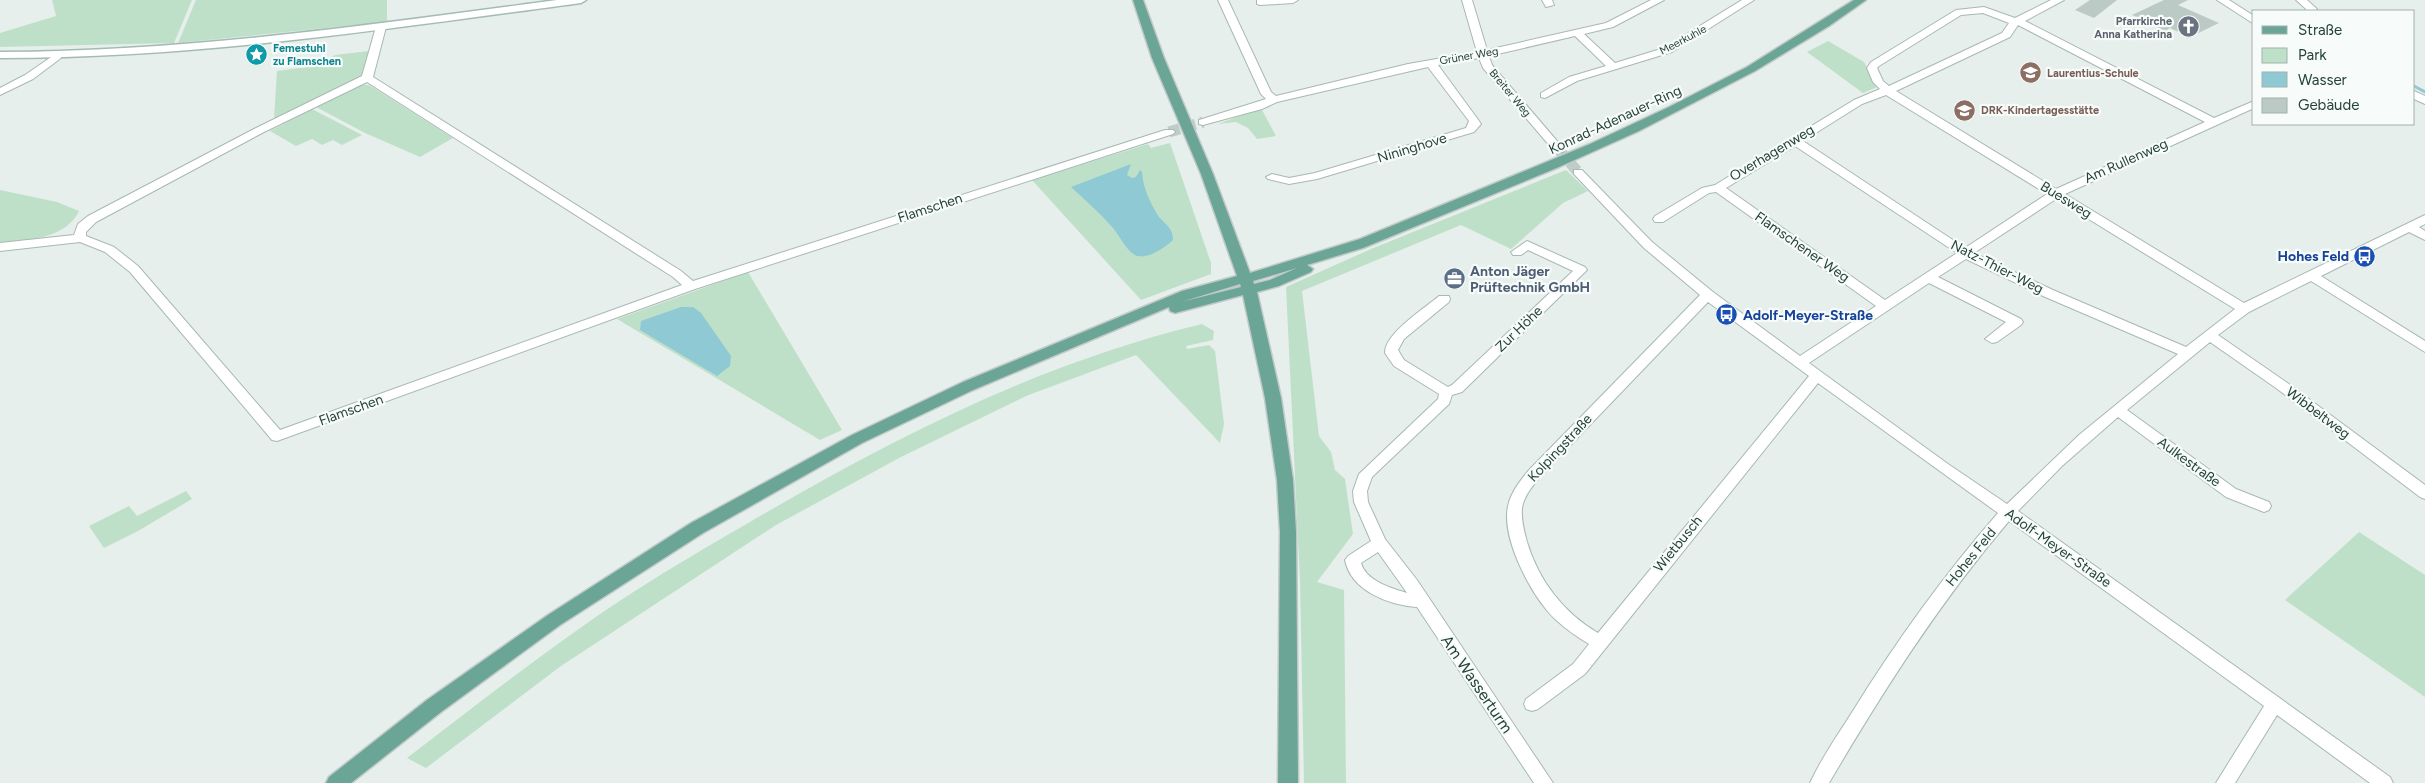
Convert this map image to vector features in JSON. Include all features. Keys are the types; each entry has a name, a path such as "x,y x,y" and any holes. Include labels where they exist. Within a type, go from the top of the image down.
{"main road":[{"path":"0,55 57,56 158,51 381,27 580,0"},
{"path":"1138,0 1158,58 1207,174 1247,283 1273,398 1286,497 1289,588 1288,783"},
{"name":"Konrad-Adenauer-Ring","path":"336,783 434,706 554,620 646,560 753,495 918,409 1022,363 1130,320 1247,283 1274,283 1368,241 1557,164 1638,126 1764,61 1862,0"}],"street":[{"path":"1223,0 1266,94 1274,100"},
{"path":"1260,2 1293,0"},
{"name":"Breiter Weg","path":"1467,0 1487,66 1559,150"},
{"name":"Grüner Weg","path":"1203,122 1258,107 1274,100 1431,63 1578,34 1609,25 1659,0"},
{"name":"Meerkuhle","path":"1545,95 1573,79 1668,50 1747,0"},
{"name":"Overhagenweg","path":"1659,219 1706,190 1718,188 1858,102 1877,93 1888,91 2006,35 2016,21 2059,0"},
{"path":"2222,0 2252,20"},
{"path":"2300,0 2311,10"},
{"path":"1888,91 1873,75 1873,66 1959,12 1984,10 2016,21 2214,122"},
{"path":"80,238 79,232 83,225 92,219 260,130 367,78 381,27"},
{"path":"1578,34 1612,67"},
{"path":"0,92 29,77 57,56"},
{"name":"Nininghove","path":"1272,176 1289,181 1317,176 1470,130 1475,124 1474,120 1431,63"},
{"path":"367,78 678,274 691,286"},
{"name":"Buesweg","path":"1888,91 2244,309"},
{"name":"Am Rullenweg","path":"1801,362 2055,194 2252,105"},
{"name":"Flamschen","path":"0,247 80,238 101,244 122,258 277,436 691,286 1169,132"},
{"name":"Natz-Thier-Weg","path":"1794,140 1966,254 2048,293 2188,352"},
{"name":"Adolf-Meyer-Straße","path":"1578,172 1648,246 1708,295 1801,362 1816,376 2007,513 2051,542 2384,783"},
{"name":"Flamschener Weg","path":"1718,188 1886,307"},
{"name":"Hohes Feld","path":"1819,783 1912,632 1956,574 2007,513 2071,450 2188,352 2244,309 2425,219"},
{"path":"2410,227 2425,236"},
{"name":"Zur Höhe","path":"1411,585 1380,543 1364,512 1360,491 1366,474 1444,401 1446,392 1456,389 1581,270 1527,245 1517,252"},
{"path":"2311,275 2425,347"},
{"path":"1929,278 2016,322 1992,339"},
{"name":"Kolpingstraße","path":"1599,642 1580,631 1560,614 1547,600 1537,584 1519,540 1514,517 1515,506 1521,491 1534,474 1685,316 1708,295"},
{"path":"1444,299 1398,336 1392,343 1391,348 1393,359 1399,364 1446,392"},
{"name":"Wibbeltweg","path":"2209,336 2281,385 2425,493"},
{"name":"Wietbusch","path":"1532,704 1579,669 1816,376"},
{"name":"Aulkestraße","path":"2118,410 2231,493 2264,506"},
{"path":"1380,543 1353,560 1355,570 1362,580 1378,589 1414,602 1421,600"},
{"name":"Am Wasserturm","path":"1411,585 1544,783"},
{"path":"2225,783 2275,704"}],"green space":[{"path":"52,0 192,0 174,43 0,47 0,33 56,16"},
{"path":"196,0 387,0 387,22 178,43"},
{"path":"1828,41 1864,62 1877,87 1863,93 1807,52"},
{"path":"369,51 363,75 274,119 277,71 314,66 335,55"},
{"path":"360,85 369,85 453,138 420,157 365,133 316,107"},
{"path":"1261,108 1276,136 1257,139 1248,128 1236,122 1218,124"},
{"path":"312,109 362,135 342,145 333,140 322,145 312,139 296,146 270,131"},
{"path":"1170,143 1211,263 1211,274 1141,300 1032,180 1148,144 1151,148"},
{"path":"1566,170 1588,191 1563,203 1511,249 1461,225 1302,291 1319,436 1331,452 1335,470 1345,479 1353,534 1317,582 1344,590 1346,783 1304,783 1300,581 1286,287 1371,249"},
{"path":"0,190 57,202 79,211 73,220 55,233 33,239 0,243"},
{"path":"748,272 842,430 820,440 617,319"},
{"path":"1202,324 1214,331 1213,340 1186,346 1187,349 1209,345 1215,351 1224,424 1220,443 1136,355 1026,396 901,457 776,525 561,666 426,768 407,758 533,662 618,602 706,548 858,461 969,406 1025,382 1142,340"},
{"path":"186,491 192,499 138,531 104,548 89,526 129,506 137,516"},
{"path":"2359,532 2425,575 2425,697 2285,600"}],"water":[{"path":"1131,164 1127,175 1132,178 1136,177 1140,170 1142,172 1145,190 1150,201 1173,236 1173,240 1166,246 1145,256 1132,253 1108,222 1071,187"},
{"path":"681,307 693,307 701,313 731,356 730,366 717,376 640,330 641,321"}],"building":[{"path":"2090,0 2117,0 2094,18 2075,10"},
{"path":"2164,0 2188,0 2178,5 2219,23 2190,37 2170,28 2165,31 2132,15"}],"waterway":[{"path":"2415,87 2425,92"}],"tunnel":[{"path":"1169,132 1203,122"},
{"path":"1559,150 1578,172"}],"place":[{"name":"Pfarrkirche Anna Katherina","path":"2188,27"},
{"name":"Femestuhl zu Flamschen","path":"257,54"},
{"name":"Laurentius-Schule","path":"2031,73"},
{"name":"DRK-Kindertagesstätte","path":"1965,110"},
{"name":"Hohes Feld","path":"2365,256"},
{"name":"Anton Jäger Prüftechnik GmbH","path":"1454,279"},
{"name":"Adolf-Meyer-Straße","path":"1727,315"}]}
